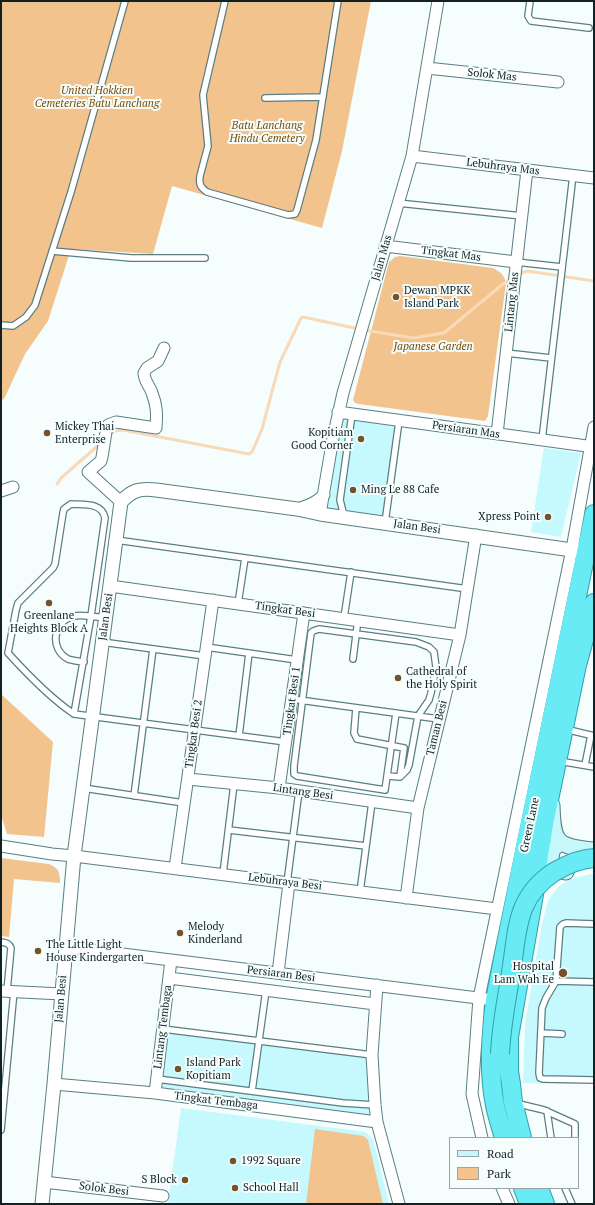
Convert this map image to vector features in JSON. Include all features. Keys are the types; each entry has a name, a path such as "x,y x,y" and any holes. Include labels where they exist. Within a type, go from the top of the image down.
{"highway":[{"name":"Green Lane","path":"505,1137 494,1105 492,1075 493,1018 487,999 523,857 548,740 584,548 594,514"},
{"name":"Green Lane","path":"522,1137 513,1102 509,1071 510,1037 542,832 577,665 592,623 594,603"},
{"path":"505,1137 506,1125 501,1090 500,1054 503,1019 521,911 533,890 557,870 571,863 594,858"},
{"path":"522,1189 529,1204"},
{"path":"539,1189 545,1204"}],"main road":[{"path":"552,786 553,828 556,838 560,843 569,846 594,850"},
{"path":"560,843 552,850 551,860 556,869 566,872"},
{"path":"532,903 550,882 566,872 585,866 594,866"}],"street":[{"name":"Jalan Mas","path":"320,514 338,412 412,156 438,1"},
{"name":"Solok Mas","path":"427,68 558,82"},
{"name":"Lebuhraya Mas","path":"412,156 594,178"},
{"name":"Lintang Mas","path":"497,434 527,170"},
{"name":"Tingkat Mas","path":"385,246 516,262"},
{"path":"121,502 88,472 101,461 108,425 116,422 156,428 157,407 152,392 145,379 144,373 147,368 158,361 164,348"},
{"name":"Persiaran Mas","path":"338,412 592,447"},
{"path":"482,1137 472,1094 487,999 497,909 584,548 594,427"},
{"path":"1,491 14,487"},
{"name":"Jalan Besi","path":"42,1204 74,856 121,502 134,491 149,489 297,509 320,514 385,523 584,548"},
{"path":"297,509 316,502 324,495"},
{"name":"Taman Besi","path":"406,898 418,808 460,635 476,535"},
{"name":"Tingkat Besi","path":"110,586 460,635"},
{"name":"Tingkat Besi 2","path":"175,868 213,600"},
{"name":"Tingkat Besi 1","path":"279,788 286,742 298,700 297,660 304,613"},
{"name":"Lintang Besi","path":"188,779 279,788 418,808"},
{"name":"Lebuhraya Besi","path":"1,846 52,854 497,909"},
{"path":"278,973 288,883"},
{"name":"Persiaran Besi","path":"66,947 487,999"},
{"name":"Lintang Tembaga","path":"155,1093 171,960"},
{"path":"169,978 375,1004"},
{"path":"376,986 372,1055 375,1105 377,1122 399,1204"},
{"path":"7,991 62,994"},
{"name":"Tingkat Tembaga","path":"54,1084 155,1093 377,1122"},
{"name":"Solok Besi","path":"44,1182 163,1196"},
{"path":"502,1189 509,1204"}],"lane":[{"path":"1,325 14,326 26,317 35,305 71,192 125,1"},
{"path":"225,1 203,95 208,146 199,181 203,189 207,192 288,216 295,214 316,140 338,1"},
{"path":"530,1 528,16 531,21 589,28"},
{"path":"265,98 323,97"},
{"path":"542,440 573,175"},
{"path":"398,203 522,216"},
{"path":"52,251 131,258 205,258"},
{"path":"516,262 562,268"},
{"path":"506,353 551,358"},
{"path":"349,518 343,512 340,500 352,414"},
{"path":"385,523 399,421"},
{"path":"74,714 91,616 104,514 102,510 95,506 71,504 64,509 55,564 53,568 18,603 8,653 62,706 74,714 144,722 286,742"},
{"path":"116,540 468,589"},
{"path":"238,604 245,558"},
{"path":"344,618 351,572"},
{"path":"84,662 72,660 61,653 57,645 56,634 58,627 67,619 78,616 105,618"},
{"path":"353,659 357,628"},
{"path":"388,776 400,777 407,770 409,765 418,716 429,700 431,693 436,667 434,652 429,647 416,642 319,629 313,631 311,634 298,700 294,766 294,774 296,776 383,791 385,790 396,713"},
{"path":"102,642 153,649 249,653 297,660"},
{"path":"134,796 153,649"},
{"path":"239,736 249,653"},
{"path":"298,700 439,719"},
{"path":"356,708 355,738 404,748 400,777"},
{"path":"563,729 592,735 585,766"},
{"path":"557,761 594,767"},
{"path":"223,874 234,784"},
{"path":"83,788 184,803"},
{"path":"288,883 299,791"},
{"path":"360,892 372,802"},
{"path":"228,830 366,846"},
{"path":"594,924 566,923 560,927 556,981 543,1002 539,1073 540,1078 547,1079 594,1080"},
{"path":"1,942 10,945 11,948 7,991 1,1130"},
{"path":"556,981 594,982"},
{"path":"252,1091 266,990"},
{"path":"162,1029 372,1055"},
{"path":"541,1033 562,1034"},
{"path":"156,1079 343,1103 375,1105"},
{"path":"513,1102 539,1108 575,1124 576,1137"},
{"path":"547,1111 551,1137"},
{"path":"565,1189 572,1204"}],"shaded area":[{"path":"338,412 399,421 385,523 320,514"},
{"path":"544,448 581,453 561,537 531,532"},
{"name":"Hospital Lam Wah Ee","path":"594,874 594,1084 523,1083 525,1023 542,924 548,901 558,887 571,879"},
{"path":"163,1029 372,1055 377,1122 155,1093"},
{"path":"181,1108 365,1132 373,1139 389,1204 168,1204"}],"green space":[{"name":"United Hokkien Cemeteries Batu Lanchang","path":"1,1 371,1 342,151 322,228 172,186 153,254 71,249 48,321 25,354 4,399 1,400"},
{"name":"Japanese Garden","path":"400,256 493,268 500,272 503,276 506,283 488,416 485,421 359,404 355,403 353,400 389,262 395,257"},
{"path":"1,694 53,742 44,837 7,834 1,815"},
{"path":"1,858 49,864 57,869 60,876 60,883 14,879 9,937 1,936"},
{"path":"315,1129 364,1136 368,1140 383,1204 306,1204"}],"waterway":[{"path":"519,274 527,271 594,281"},
{"path":"364,330 413,338 444,333 512,278"},
{"path":"109,436 114,431 123,430 249,454 252,452 262,429 280,362 301,318 303,317 359,329"},
{"path":"57,484 61,478 101,443"}],"place":[{"name":"Dewan MPKK Island Park","path":"396,297"},
{"name":"Mickey Thai Enterprise","path":"47,433"},
{"name":"Kopitiam Good Corner","path":"361,439"},
{"name":"Ming Le 88 Cafe","path":"353,490"},
{"name":"Xpress Point","path":"548,517"},
{"name":"Greenlane Heights Block A","path":"49,603"},
{"name":"Cathedral of the Holy Spirit","path":"398,678"},
{"name":"Melody Kinderland","path":"180,933"},
{"name":"The Little Light House Kindergarten","path":"38,951"},
{"name":"Hospital Lam Wah Ee","path":"563,973"},
{"name":"Island Park Kopitiam","path":"178,1069"},
{"name":"1992 Square","path":"233,1161"},
{"name":"S Block","path":"185,1180"},
{"name":"School Hall","path":"235,1188"}],"park label":[{"name":"Batu Lanchang Hindu Cemetery","path":"267,132"}]}
